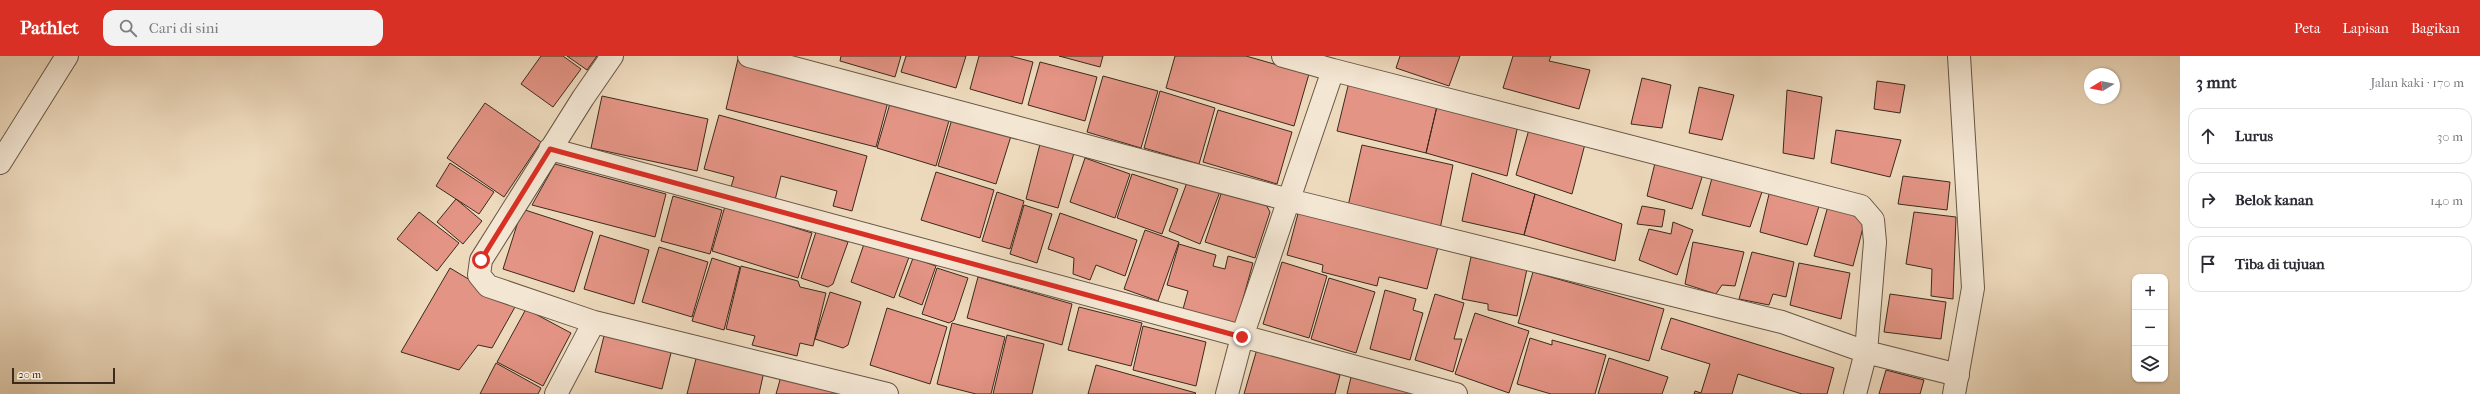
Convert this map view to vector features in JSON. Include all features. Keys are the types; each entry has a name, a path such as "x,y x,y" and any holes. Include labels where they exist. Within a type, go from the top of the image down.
{"street":[{"path":"0,163 67,56"},
{"path":"612,56 550,149 481,260 479,275 488,286 594,322 887,394"},
{"path":"749,56 1289,200 1782,322 1956,384 1973,288 1959,56"},
{"path":"1283,56 1861,206 1873,220 1875,242 1866,352 1854,394"},
{"path":"1227,394 1242,337 1333,70"},
{"path":"550,149 1456,394"},
{"path":"556,394 594,322"}],"building":[{"path":"541,56 563,56 581,69 553,107 521,84"},
{"path":"567,56 597,56 587,70"},
{"path":"841,56 901,56 895,77 840,61"},
{"path":"906,56 966,56 956,88 901,72"},
{"path":"979,56 1010,56 1033,62 1022,104 970,89"},
{"path":"1059,56 1103,56 1100,67"},
{"path":"1175,56 1246,56 1309,74 1294,126 1166,88"},
{"path":"1400,56 1460,56 1449,86 1396,68"},
{"path":"1513,56 1551,56 1549,61 1590,70 1579,109 1503,88"},
{"path":"738,59 889,98 876,147 726,109"},
{"path":"1040,62 1097,77 1085,121 1028,105"},
{"path":"1103,76 1158,91 1141,148 1087,132"},
{"path":"1642,78 1671,85 1662,128 1631,124"},
{"path":"1877,81 1905,85 1900,113 1874,109"},
{"path":"1349,82 1438,102 1426,153 1337,131"},
{"path":"1699,87 1734,95 1722,140 1689,133"},
{"path":"1787,90 1822,97 1814,159 1783,153"},
{"path":"1160,91 1215,108 1199,164 1144,148"},
{"path":"602,96 708,119 697,171 591,148"},
{"path":"891,100 950,117 936,166 877,148"},
{"path":"1438,102 1518,125 1507,176 1426,153"},
{"path":"485,103 541,142 504,197 447,158"},
{"path":"1218,110 1292,132 1277,184 1203,162"},
{"path":"719,115 867,156 852,211 833,206 837,191 781,176 775,200 731,187 734,177 704,169"},
{"path":"952,119 1011,136 996,184 938,166"},
{"path":"1530,126 1585,144 1572,194 1516,175"},
{"path":"1836,130 1901,140 1890,177 1831,163"},
{"path":"1040,144 1074,153 1058,208 1026,199"},
{"path":"1362,145 1453,165 1440,229 1348,206"},
{"path":"1085,158 1130,174 1115,218 1070,202"},
{"path":"1656,159 1704,171 1692,209 1647,196"},
{"path":"450,163 494,192 479,214 436,186"},
{"path":"555,164 666,194 655,237 532,205"},
{"path":"936,172 994,190 980,238 921,220"},
{"path":"1472,173 1535,194 1524,235 1462,221"},
{"path":"1132,174 1178,189 1162,234 1117,218"},
{"path":"1903,176 1950,182 1947,210 1898,204"},
{"path":"1189,177 1221,189 1200,244 1169,231"},
{"path":"1712,178 1763,189 1750,227 1702,215"},
{"path":"1223,188 1264,201 1270,212 1255,258 1205,242"},
{"path":"1770,190 1820,203 1807,245 1760,232"},
{"path":"997,192 1024,201 1010,249 982,241"},
{"path":"1535,194 1622,224 1615,261 1524,235"},
{"path":"673,196 722,210 710,254 661,241"},
{"path":"456,199 482,221 463,244 437,222"},
{"path":"1024,205 1052,214 1037,263 1010,254"},
{"path":"725,206 812,233 798,278 712,251"},
{"path":"1642,206 1665,210 1662,227 1637,224"},
{"path":"1828,206 1865,220 1853,266 1814,256"},
{"path":"522,209 593,232 574,292 503,269"},
{"path":"1299,210 1438,247 1427,289 1379,277 1377,286 1322,272 1323,265 1287,255"},
{"path":"419,212 459,243 437,271 397,239"},
{"path":"1914,212 1956,217 1953,299 1931,296 1932,269 1906,264"},
{"path":"1060,213 1137,240 1125,276 1096,265 1090,280 1073,274 1074,258 1048,249"},
{"path":"1673,222 1693,230 1677,275 1639,260 1649,229 1671,234"},
{"path":"1145,230 1179,242 1158,301 1124,289"},
{"path":"816,232 848,242 833,284 828,287 801,278"},
{"path":"600,235 649,250 634,304 584,289"},
{"path":"865,241 909,257 894,298 851,282"},
{"path":"1693,242 1744,252 1735,286 1722,285 1716,294 1685,284"},
{"path":"1179,244 1216,255 1213,266 1225,269 1228,256 1253,263 1236,324 1183,309 1188,291 1167,285"},
{"path":"659,247 708,262 692,317 642,302"},
{"path":"1752,252 1794,262 1786,297 1773,294 1769,305 1739,299"},
{"path":"1471,257 1527,269 1517,316 1488,310 1488,304 1462,299"},
{"path":"712,258 740,267 724,330 692,321"},
{"path":"913,258 936,266 922,305 899,296"},
{"path":"1282,262 1327,276 1309,338 1263,324"},
{"path":"1799,263 1850,273 1841,319 1790,305"},
{"path":"741,266 798,281 800,287 826,293 813,346 800,343 797,356 752,345 755,336 726,329"},
{"path":"450,268 515,307 492,348 478,345 459,370 401,352"},
{"path":"937,268 968,278 954,320 949,323 922,314"},
{"path":"1533,272 1664,309 1649,361 1518,323"},
{"path":"978,277 1072,304 1062,345 967,318"},
{"path":"1329,278 1375,292 1356,353 1311,339"},
{"path":"1385,290 1416,299 1413,310 1423,313 1410,360 1370,349"},
{"path":"830,292 861,302 848,345 843,348 815,339"},
{"path":"1435,294 1464,303 1454,339 1462,339 1453,372 1415,360"},
{"path":"1890,294 1946,302 1941,339 1884,332"},
{"path":"1079,307 1142,323 1131,366 1068,350"},
{"path":"887,308 947,327 930,384 870,365"},
{"path":"526,309 571,333 543,386 497,362"},
{"path":"1475,313 1529,331 1509,393 1455,374"},
{"path":"1671,318 1834,368 1827,394 1802,394 1738,374 1732,394 1694,394 1695,391 1701,393 1710,364 1661,349"},
{"path":"952,323 1005,337 991,394 976,394 937,384"},
{"path":"1143,326 1206,342 1196,386 1133,370"},
{"path":"606,328 673,345 662,389 595,372"},
{"path":"1007,335 1044,344 1032,394 993,394"},
{"path":"1530,338 1552,345 1552,340 1606,355 1595,394 1551,394 1517,384"},
{"path":"1257,349 1340,375 1335,394 1244,394"},
{"path":"698,351 765,367 759,394 687,394"},
{"path":"1609,358 1668,377 1662,394 1598,394"},
{"path":"496,363 541,388 538,394 480,394"},
{"path":"1096,365 1196,393 1088,394"},
{"path":"1886,370 1924,380 1920,394 1879,394"},
{"path":"782,373 847,394 776,394"},
{"path":"1352,373 1415,388 1413,394 1347,394"}],"route":[{"path":"481,260 550,149 1242,337"}]}
